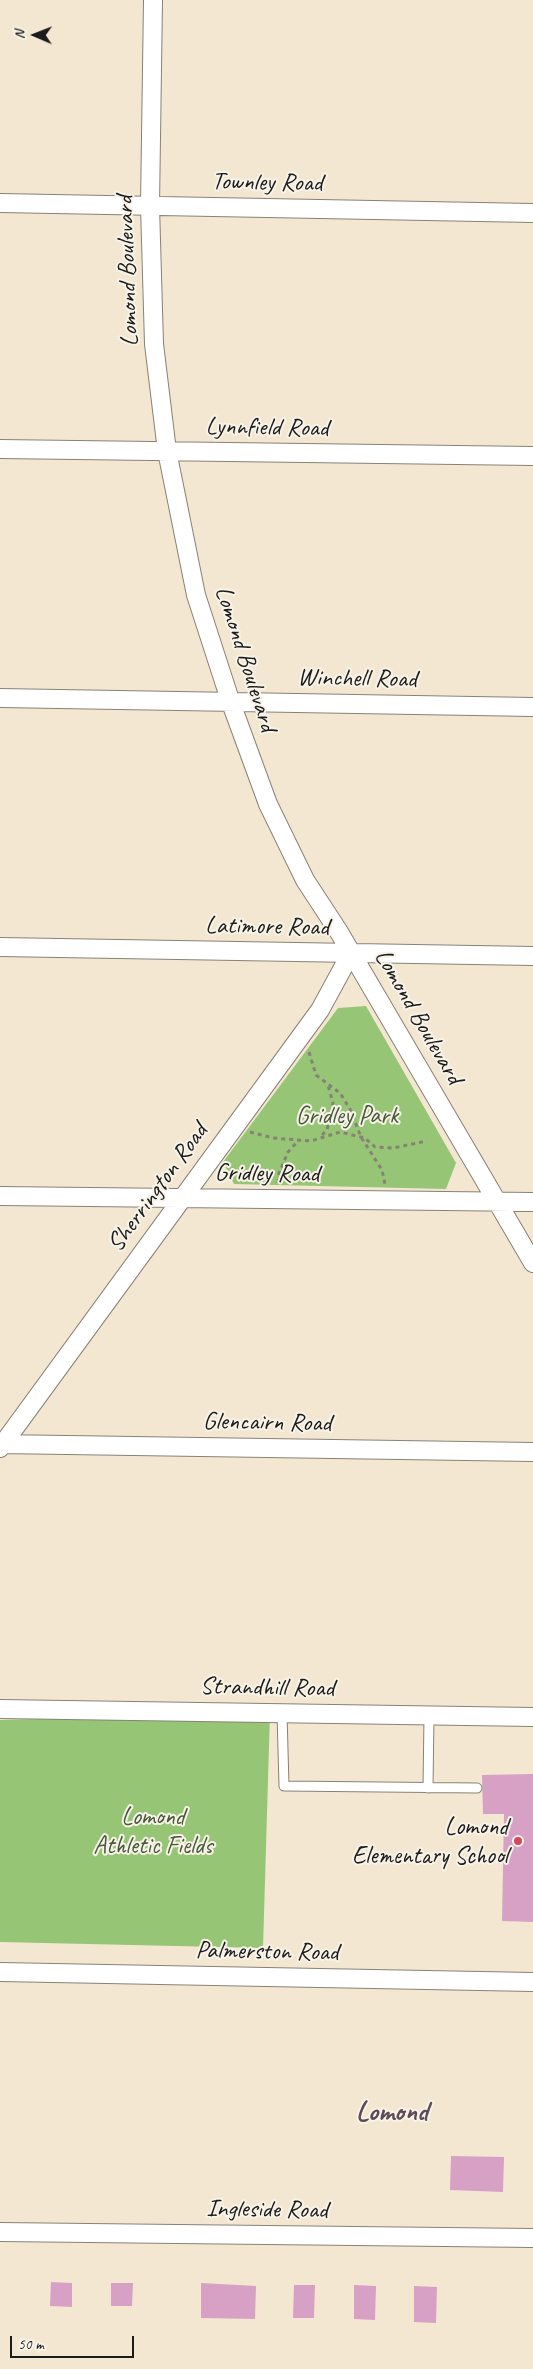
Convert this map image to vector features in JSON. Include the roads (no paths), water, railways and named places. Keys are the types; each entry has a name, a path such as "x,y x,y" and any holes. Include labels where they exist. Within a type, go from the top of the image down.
{"street":[{"name":"Lomond Boulevard","path":"154,0 150,206 154,344 167,451 196,595 231,703 268,804 305,880 351,954 533,1263"},
{"name":"Townley Road","path":"0,203 533,213"},
{"name":"Lynnfield Road","path":"0,449 533,456"},
{"name":"Winchell Road","path":"0,698 533,707"},
{"name":"Latimore Road","path":"0,947 533,956"},
{"name":"Sherrington Road","path":"1,1445 320,1010 351,954"},
{"name":"Gridley Road","path":"0,1196 533,1202"},
{"name":"Glencairn Road","path":"1,1445 533,1452"},
{"name":"Strandhill Road","path":"0,1709 533,1717"},
{"name":"Palmerston Road","path":"0,1972 533,1982"},
{"name":"Ingleside Road","path":"0,2232 533,2238"}],"lane":[{"path":"282,1713 284,1786 477,1788"},
{"path":"428,1788 429,1716"}],"place":[{"name":"Lomond Elementary School","path":"518,1841"}],"district":[{"name":"Lomond","path":"392,2113"}],"park label":[{"name":"Gridley Park","path":"347,1116"},
{"name":"Lomond Athletic Fields","path":"153,1832"}]}
